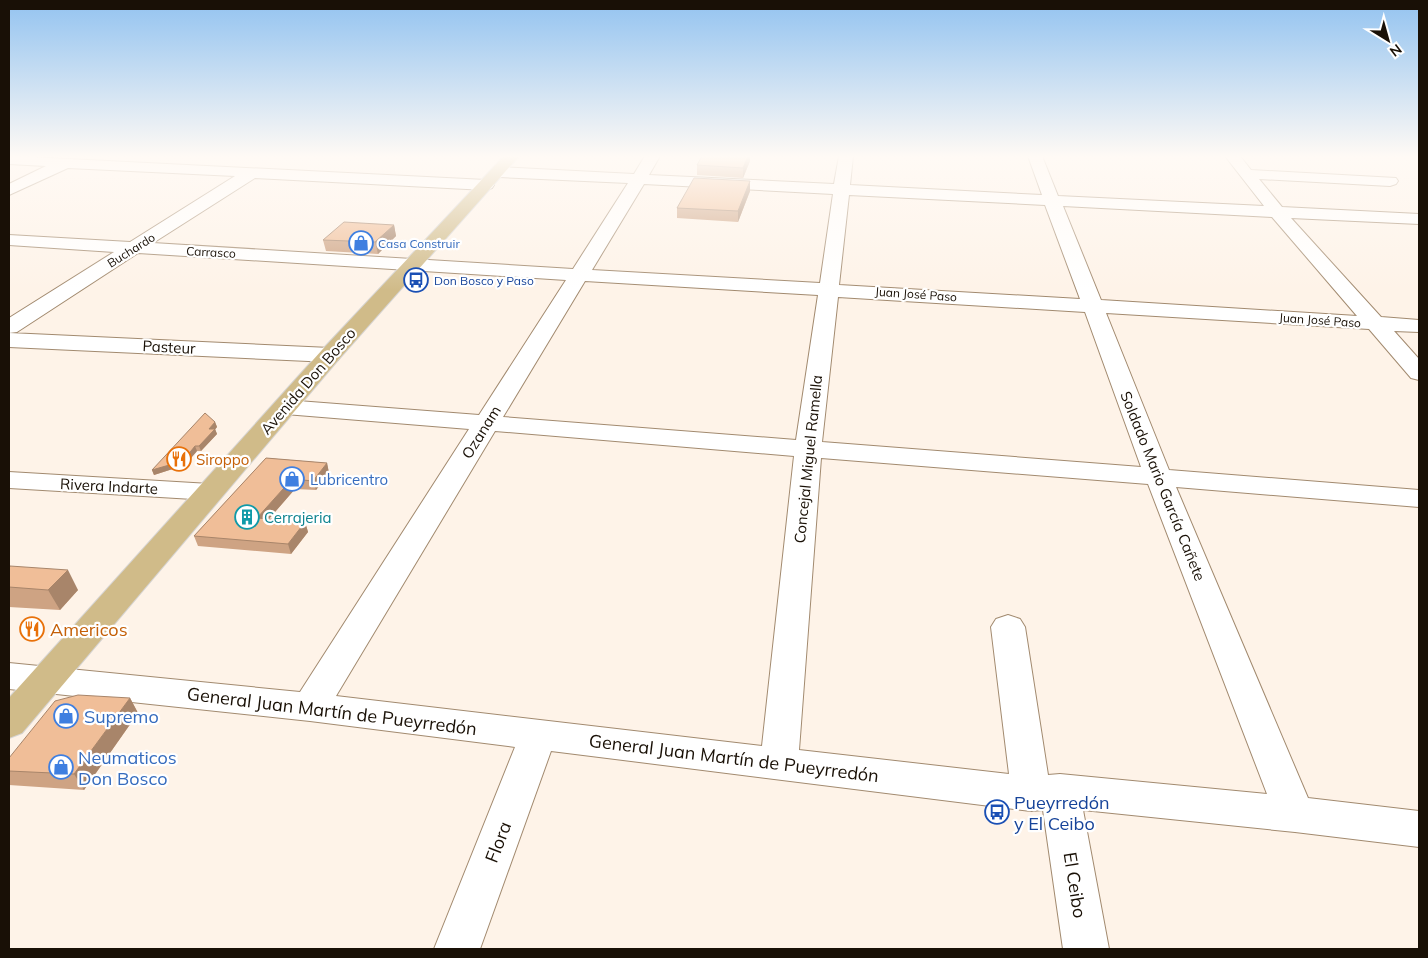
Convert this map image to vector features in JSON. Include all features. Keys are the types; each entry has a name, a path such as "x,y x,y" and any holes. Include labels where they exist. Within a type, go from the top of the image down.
{"main road":[{"name":"Avenida Don Bosco","path":"9,723 330,355 471,201"}],"street":[{"name":"Buchardo","path":"9,327 209,201"},
{"name":"Ozanam","path":"310,707 624,201"},
{"name":"Concejal Miguel Ramella","path":"780,764 808,450 840,201"},
{"path":"1030,201 1417,221"},
{"path":"1268,201 1419,373"},
{"name":"Soldado Mario García Cañete","path":"1053,202 1159,478 1295,814"},
{"name":"Carrasco","path":"9,240 413,264"},
{"name":"Juan José Paso","path":"413,264 1419,326"},
{"name":"Pasteur","path":"9,340 330,355"},
{"path":"285,407 1419,498"},
{"name":"Rivera Indarte","path":"9,480 210,492"},
{"name":"El Ceibo","path":"1008,627 1045,792 1086,949"},
{"name":"General Juan Martín de Pueyrredón","path":"9,676 48,678 310,707 780,764 1045,792 1295,814 1419,829"},
{"name":"Flora","path":"457,949 538,735"}],"building":[{"path":"681,201 742,201 738,211 677,208"},
{"path":"344,222 394,225 375,242 323,240"},
{"path":"205,413 215,422 209,429 215,429 199,446 195,446 183,461 152,470"},
{"path":"266,458 327,463 313,481 292,479 257,518 305,522 288,544 194,536"},
{"path":"10,566 68,570 48,590 9,587"},
{"path":"78,695 130,698 74,774 9,771 9,758 55,701"}],"place":[{"name":"Casa Construir","path":"361,243"},
{"name":"Don Bosco y Paso","path":"416,280"},
{"name":"Siroppo","path":"179,459"},
{"name":"Lubricentro","path":"292,479"},
{"name":"Cerrajeria","path":"247,517"},
{"name":"Americos","path":"32,629"},
{"name":"Supremo","path":"66,716"},
{"name":"Neumaticos Don Bosco","path":"61,767"},
{"name":"Pueyrredón y El Ceibo","path":"997,812"}]}
